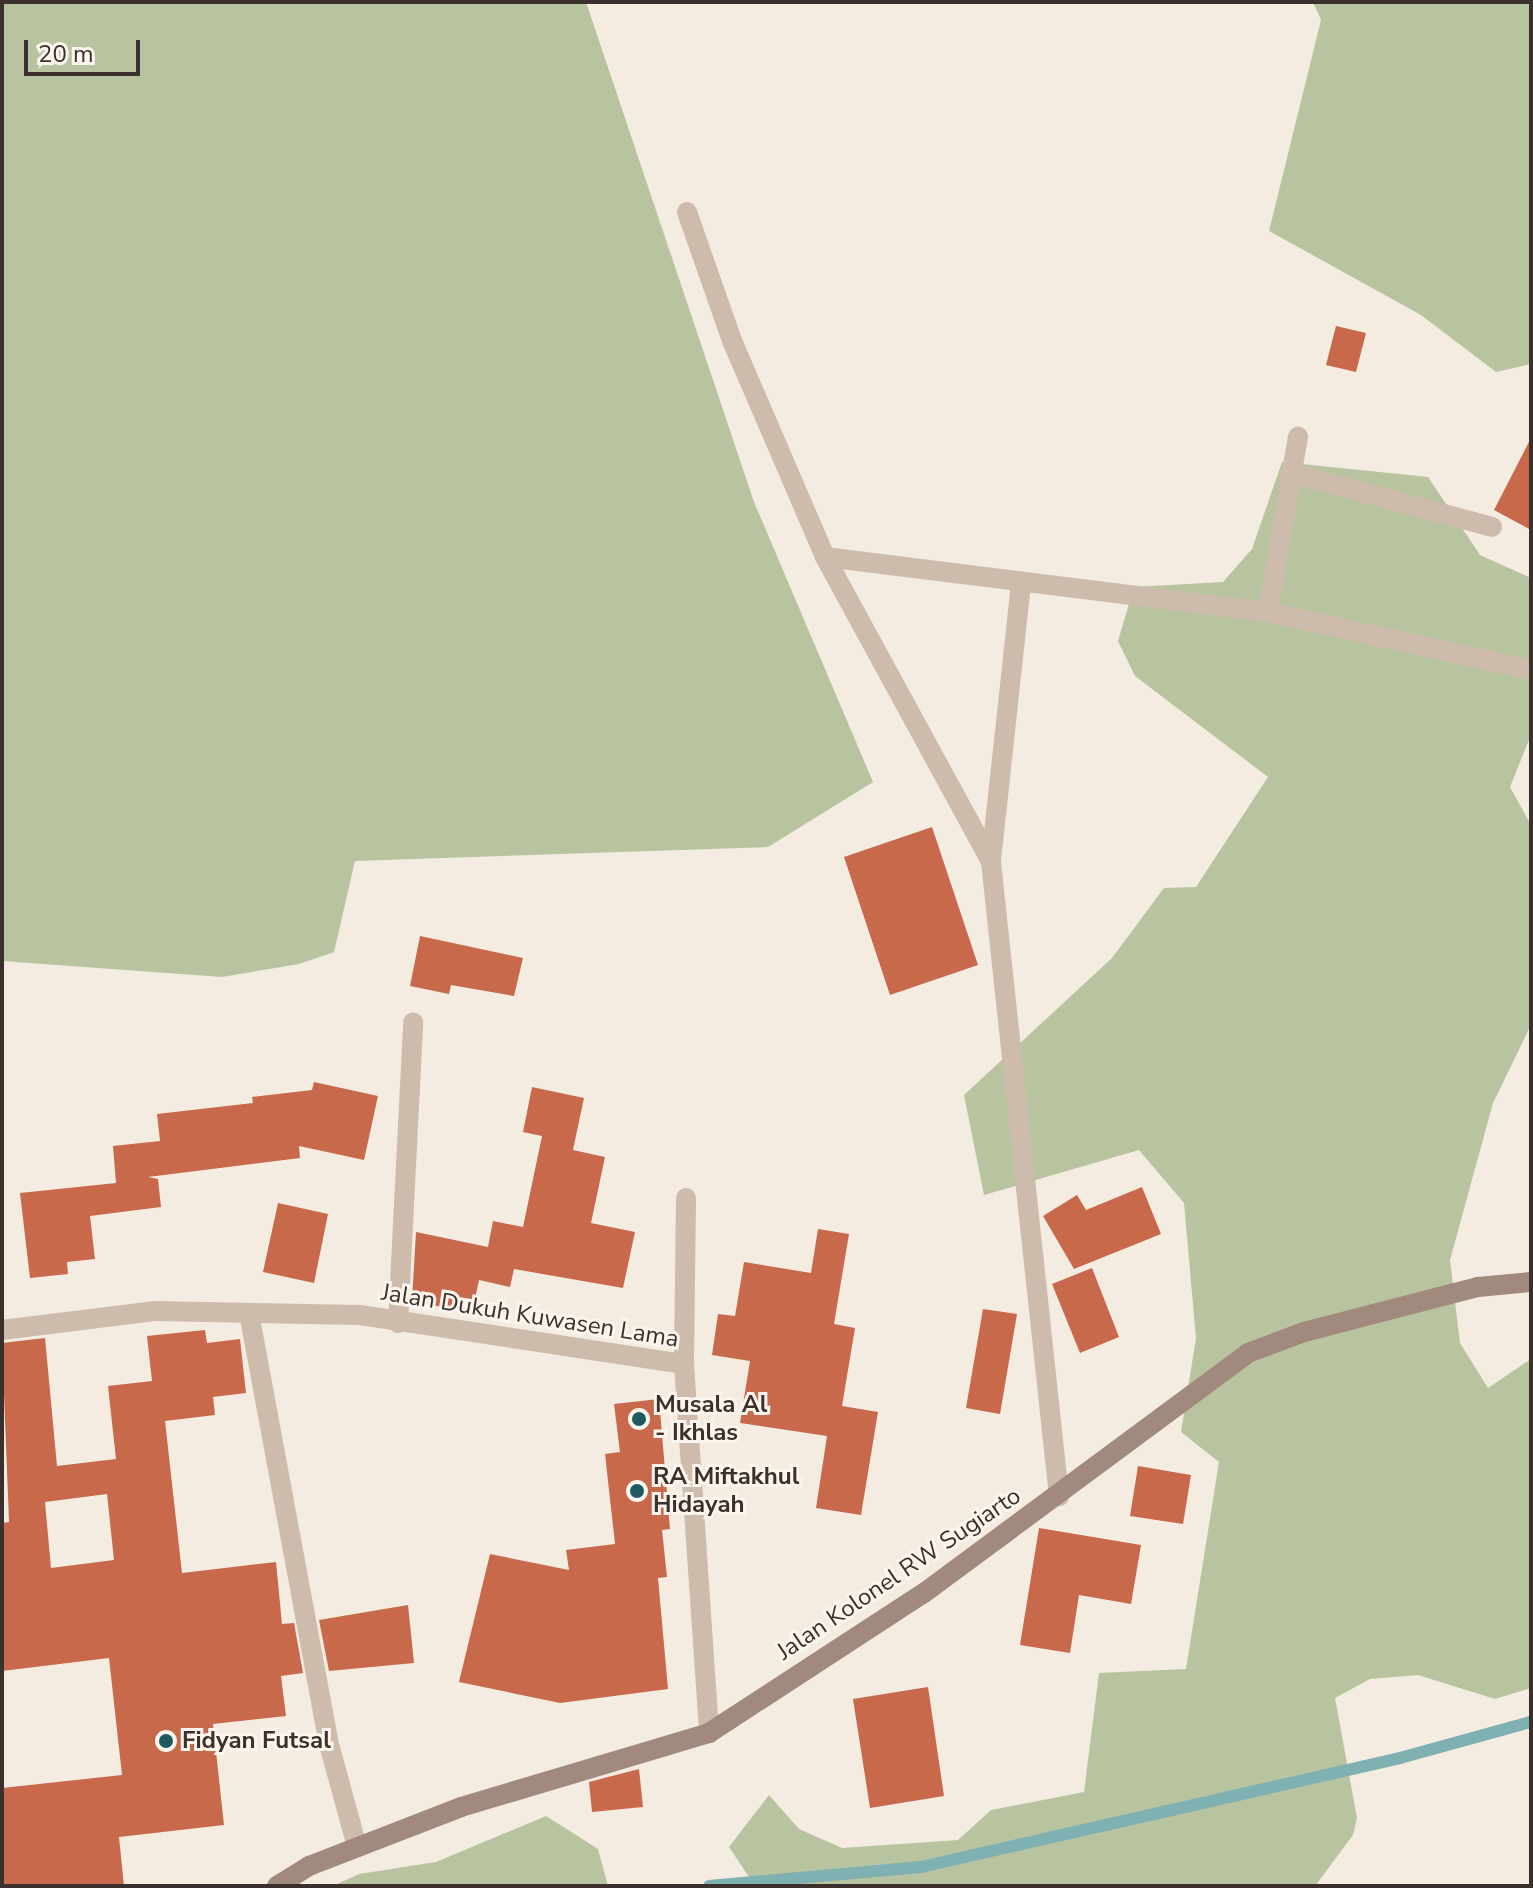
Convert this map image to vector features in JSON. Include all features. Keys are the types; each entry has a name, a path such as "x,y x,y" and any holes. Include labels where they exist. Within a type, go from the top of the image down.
{"main road":[{"name":"Jalan Kolonel RW Sugiarto","path":"277,1886 357,1847 461,1807 709,1733 1059,1496 1248,1353 1304,1332 1478,1287 1531,1282"}],"street":[{"path":"687,212 733,343 825,557 991,862"},
{"path":"1268,612 1298,437"},
{"path":"1291,473 1492,527"},
{"path":"825,557 1021,584 1268,612 1531,670"},
{"path":"1021,584 991,862 1059,1496"},
{"path":"398,1323 413,1022"},
{"path":"684,1364 686,1198"},
{"name":"Jalan Dukuh Kuwasen Lama","path":"2,1330 154,1311 360,1315 684,1364 709,1733"},
{"path":"249,1313 330,1748 357,1847"}],"green space":[{"path":"2,2 586,2 754,502 873,782 768,847 355,861 334,952 299,964 222,977 2,961"},
{"path":"1313,2 1531,2 1531,364 1496,372 1421,315 1269,231 1321,20"},
{"path":"1282,462 1428,477 1480,555 1531,578 1531,735 1510,787 1531,825 1531,1025 1493,1103 1450,1260 1460,1343 1488,1388 1531,1359 1531,1688 1495,1699 1418,1675 1370,1679 1335,1698 1357,1818 1353,1835 1315,1886 755,1886 729,1847 769,1795 799,1829 842,1848 958,1840 991,1810 1084,1792 1099,1673 1186,1669 1219,1462 1181,1432 1196,1338 1184,1203 1139,1150 984,1195 964,1095 1112,958 1164,888 1196,887 1268,777 1135,676 1118,641 1134,587 1223,582 1252,549"},
{"path":"546,1816 598,1849 608,1886 333,1886 359,1874 436,1862"}],"building":[{"path":"1336,326 1366,333 1356,372 1326,365"},
{"path":"1531,438 1531,530 1494,510"},
{"path":"932,827 978,965 890,995 844,857"},
{"path":"420,936 523,958 514,996 451,985 449,994 410,986"},
{"path":"314,1082 378,1096 364,1160 299,1146 300,1158 148,1177 158,1179 161,1207 90,1216 95,1259 67,1262 68,1274 30,1278 20,1193 116,1183 113,1146 160,1141 157,1114 253,1103 252,1097 312,1090"},
{"path":"532,1087 584,1098 573,1150 605,1157 591,1223 635,1232 623,1288 514,1269 510,1287 479,1280 472,1313 412,1301 416,1232 488,1247 493,1221 523,1227 542,1136 523,1132"},
{"path":"1142,1187 1161,1234 1074,1269 1043,1216 1077,1195 1086,1210"},
{"path":"278,1203 328,1214 314,1283 263,1272"},
{"path":"818,1229 849,1234 834,1324 855,1328 842,1406 878,1412 861,1515 816,1508 827,1436 740,1423 750,1361 712,1355 718,1314 735,1316 744,1262 811,1273"},
{"path":"1092,1268 1119,1337 1080,1353 1052,1284"},
{"path":"983,1309 1017,1314 1000,1414 966,1408"},
{"path":"205,1330 207,1343 240,1339 246,1393 213,1397 215,1415 165,1421 182,1573 276,1562 282,1624 294,1623 303,1673 281,1676 286,1716 213,1724 224,1825 119,1837 124,1886 2,1886 2,1788 122,1775 109,1658 2,1671 2,1523 9,1522 2,1343 45,1338 57,1466 116,1459 108,1386 152,1381 147,1336","holes":["107,1494 114,1560 51,1568 45,1502"]},
{"path":"659,1399 670,1529 662,1530 667,1577 658,1578 668,1689 560,1703 459,1682 490,1554 569,1570 566,1550 615,1544 605,1454 620,1452 614,1404"},
{"path":"1138,1466 1191,1475 1183,1524 1130,1516"},
{"path":"1039,1528 1141,1545 1131,1604 1079,1595 1070,1653 1020,1645"},
{"path":"408,1605 414,1663 329,1671 319,1620"},
{"path":"928,1687 944,1796 870,1808 853,1699"},
{"path":"639,1769 643,1807 592,1812 589,1782"}],"waterway":[{"path":"709,1886 921,1867 1400,1758 1531,1722"}],"place":[{"name":"Musala Al - Ikhlas","path":"639,1419"},
{"name":"RA Miftakhul Hidayah","path":"637,1491"},
{"name":"Fidyan Futsal","path":"166,1741"}]}
